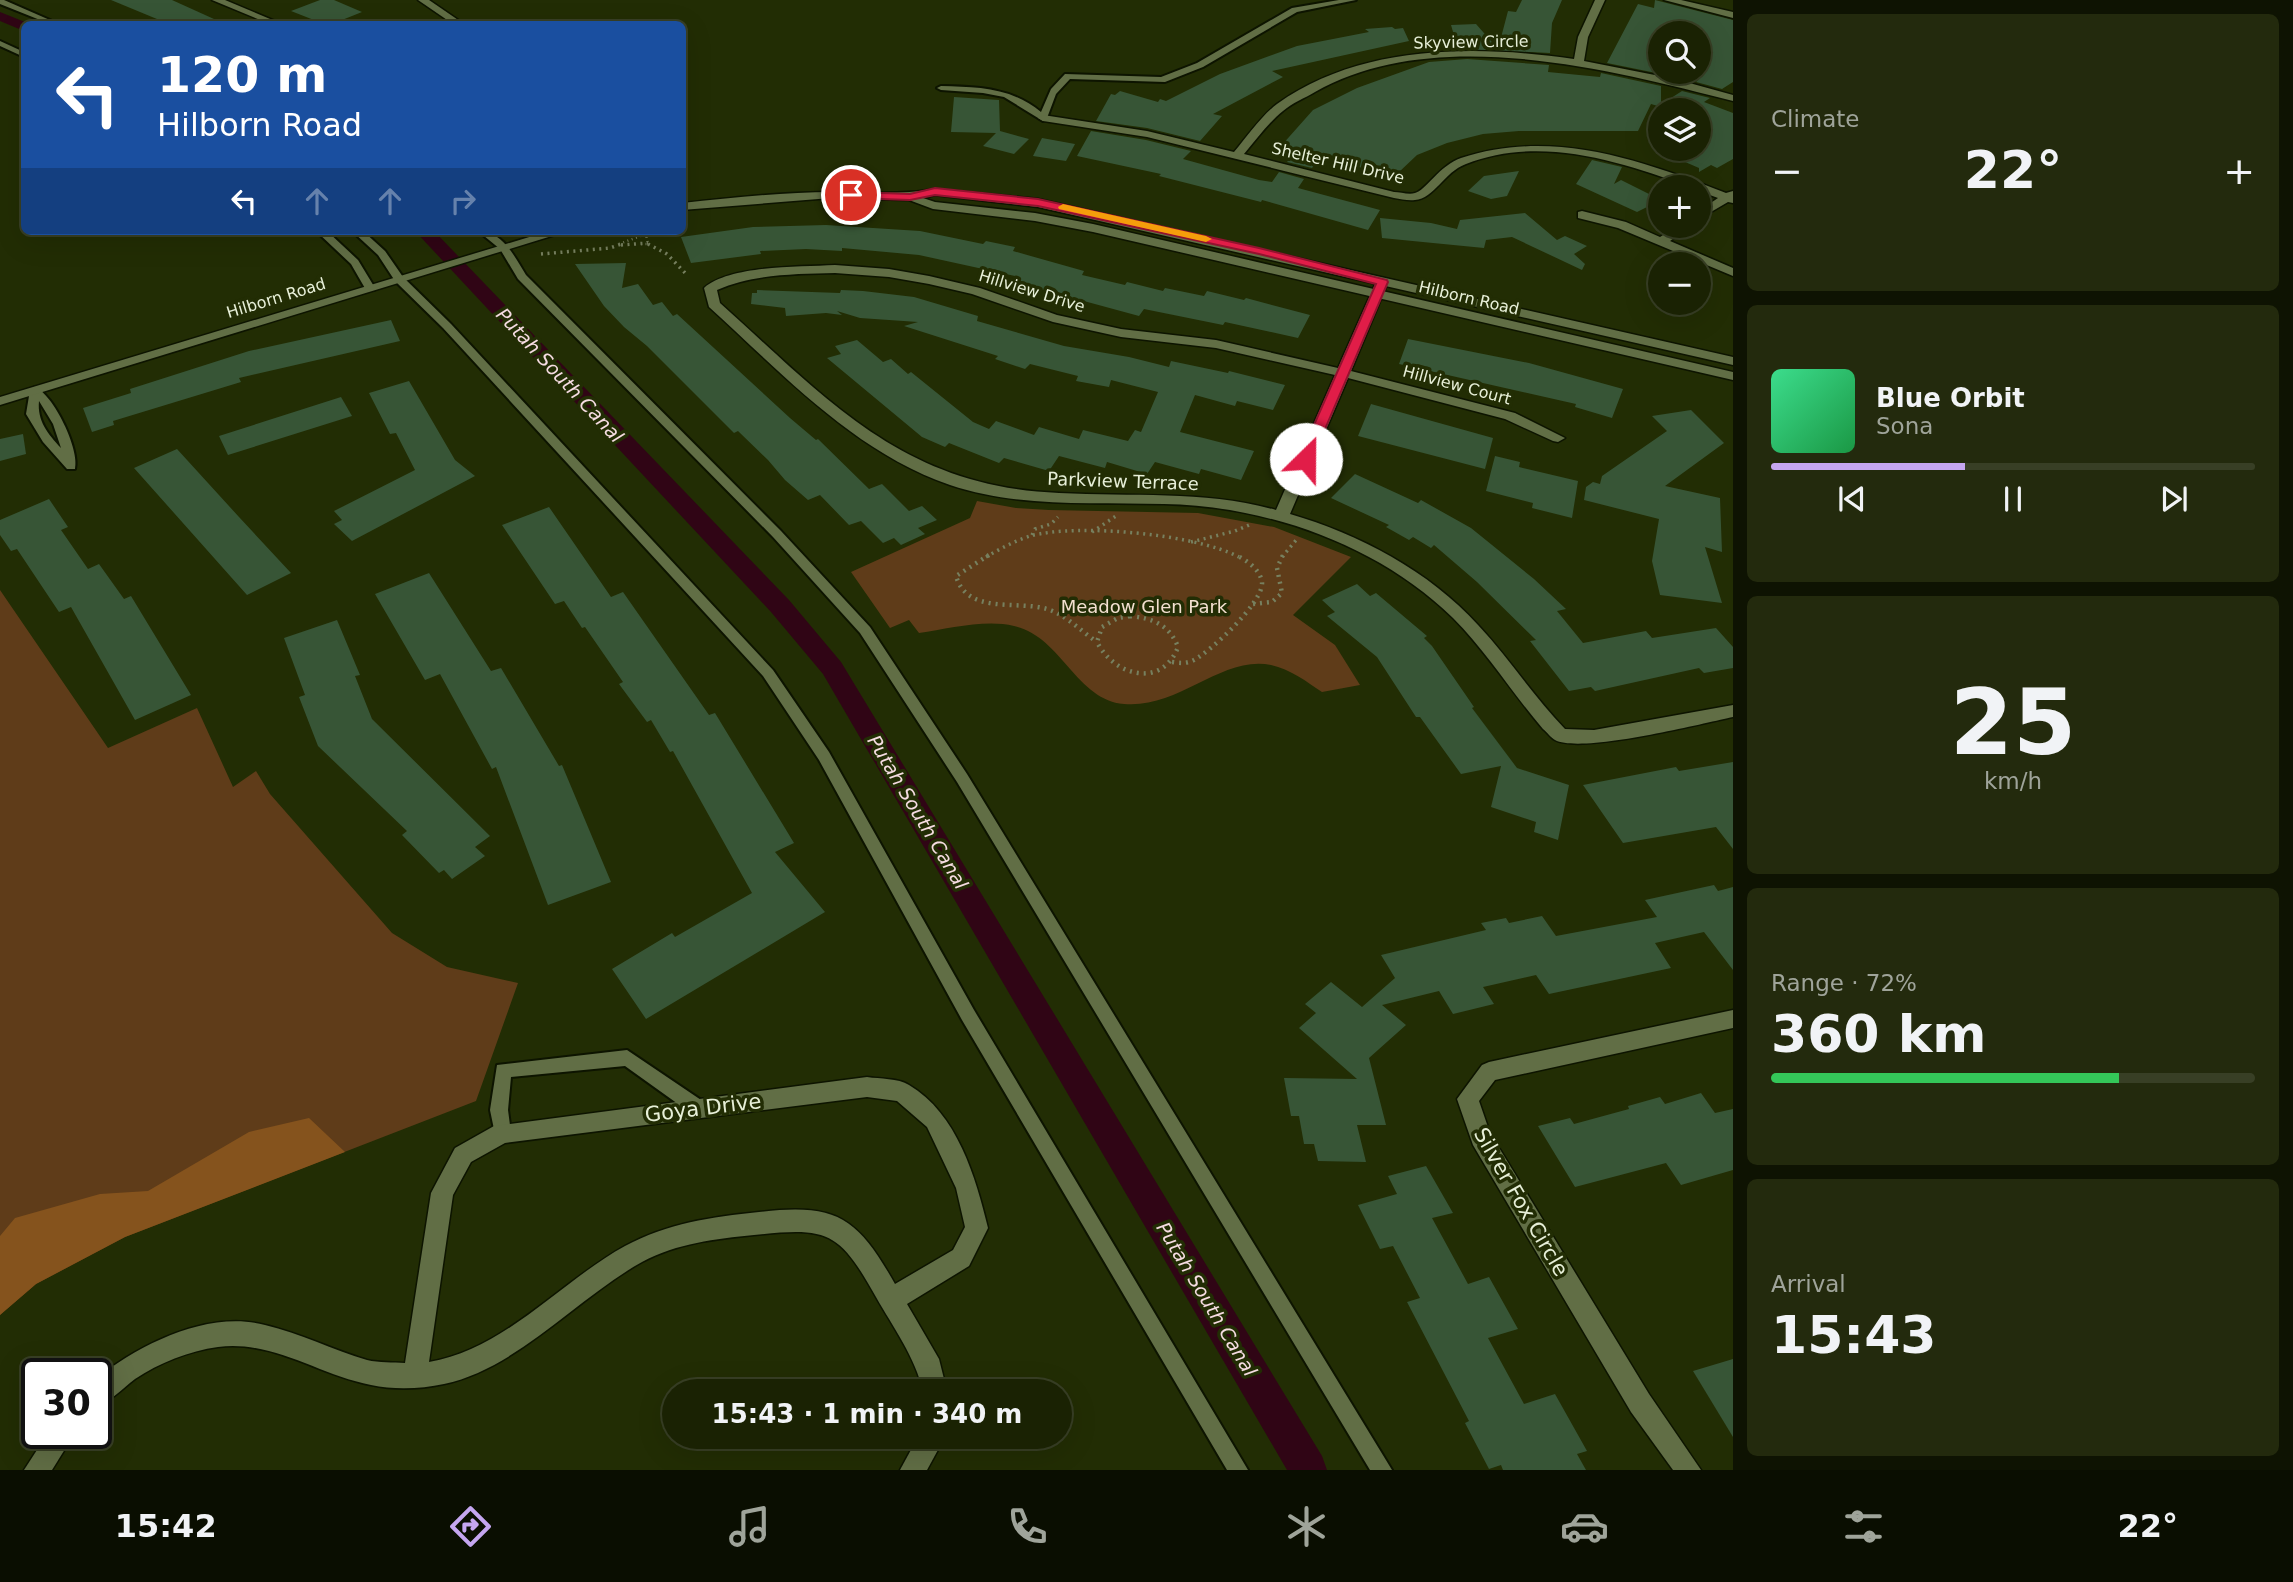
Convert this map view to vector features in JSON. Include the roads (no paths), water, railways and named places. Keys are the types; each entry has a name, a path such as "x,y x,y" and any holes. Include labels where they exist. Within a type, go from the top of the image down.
{"street":[{"path":"217,0 270,21"},
{"path":"423,0 454,21"},
{"path":"1579,61 1590,19 1600,0"},
{"path":"1669,0 1733,15"},
{"name":"Skyview Circle","path":"1237,155 1280,105 1306,88 1356,69 1437,56 1524,55 1579,61 1671,79 1733,98"},
{"name":"Shelter Hill Drive","path":"1043,118 1147,134 1394,195 1418,197 1429,191 1439,175 1463,160 1521,149 1555,149 1629,160 1731,197"},
{"name":"Hilborn Road","path":"686,207 794,197 910,197 933,205 1023,215 1093,228 1733,361"},
{"path":"1711,209 1731,197"},
{"path":"1582,215 1622,225 1733,272"},
{"name":"Hilborn Road","path":"0,401 405,277 503,252 551,235"},
{"path":"1662,241 1667,238"},
{"name":"Hillview Drive","path":"710,288 734,278 788,271 889,273 976,291 1054,318 1121,333 1216,344 1344,373"},
{"name":"Parkview Terrace","path":"710,288 714,304 789,371 863,436 909,463 955,481 1001,493 1058,500 1166,499 1212,503 1281,517 1367,551 1417,581 1452,608 1482,640 1533,707 1560,735 1594,737 1733,711"},
{"path":"1281,517 1380,288"},
{"name":"Hilborn Road","path":"1380,288 1733,376"},
{"name":"Hillview Court","path":"1344,373 1510,416 1558,438"},
{"name":"Silver Fox Circle","path":"1688,1470 1640,1403 1481,1138 1468,1099 1489,1072 1733,1018"},
{"name":"Goya Drive","path":"415,1376 442,1193 463,1156 502,1133 867,1087 902,1092 935,1120 967,1186 977,1228 961,1258 891,1300"},
{"path":"112,1382 127,1370 172,1346 219,1335 263,1336 370,1373 415,1376 447,1371 486,1356 632,1255 666,1239 698,1230 797,1219 828,1223 852,1240 872,1266 930,1368 932,1379"},
{"path":"37,1470 52,1449"},
{"path":"913,1470 925,1449"}],"lane":[{"path":"940,88 1002,92 1026,103 1043,118 1047,102 1068,76 1162,80 1200,65 1295,10 1352,0"},
{"path":"0,1 48,21"},
{"path":"0,43 21,54"},
{"path":"326,235 355,261 370,288"},
{"path":"362,235 405,277 447,326 768,673 824,757 975,1027 1238,1470"},
{"path":"487,235 522,277 777,534 865,630 969,789 1382,1470"},
{"path":"35,390 52,408 64,433 71,466 47,440 32,414 35,390"},
{"path":"502,1133 499,1110 503,1070 627,1058 698,1108"}],"waterway":[{"name":"Putah South Canal","path":"0,16 21,26"},
{"name":"Putah South Canal","path":"428,235 780,606 832,668 1308,1470"}],"park label":[{"name":"Meadow Glen Park","path":"1144,606"}]}
